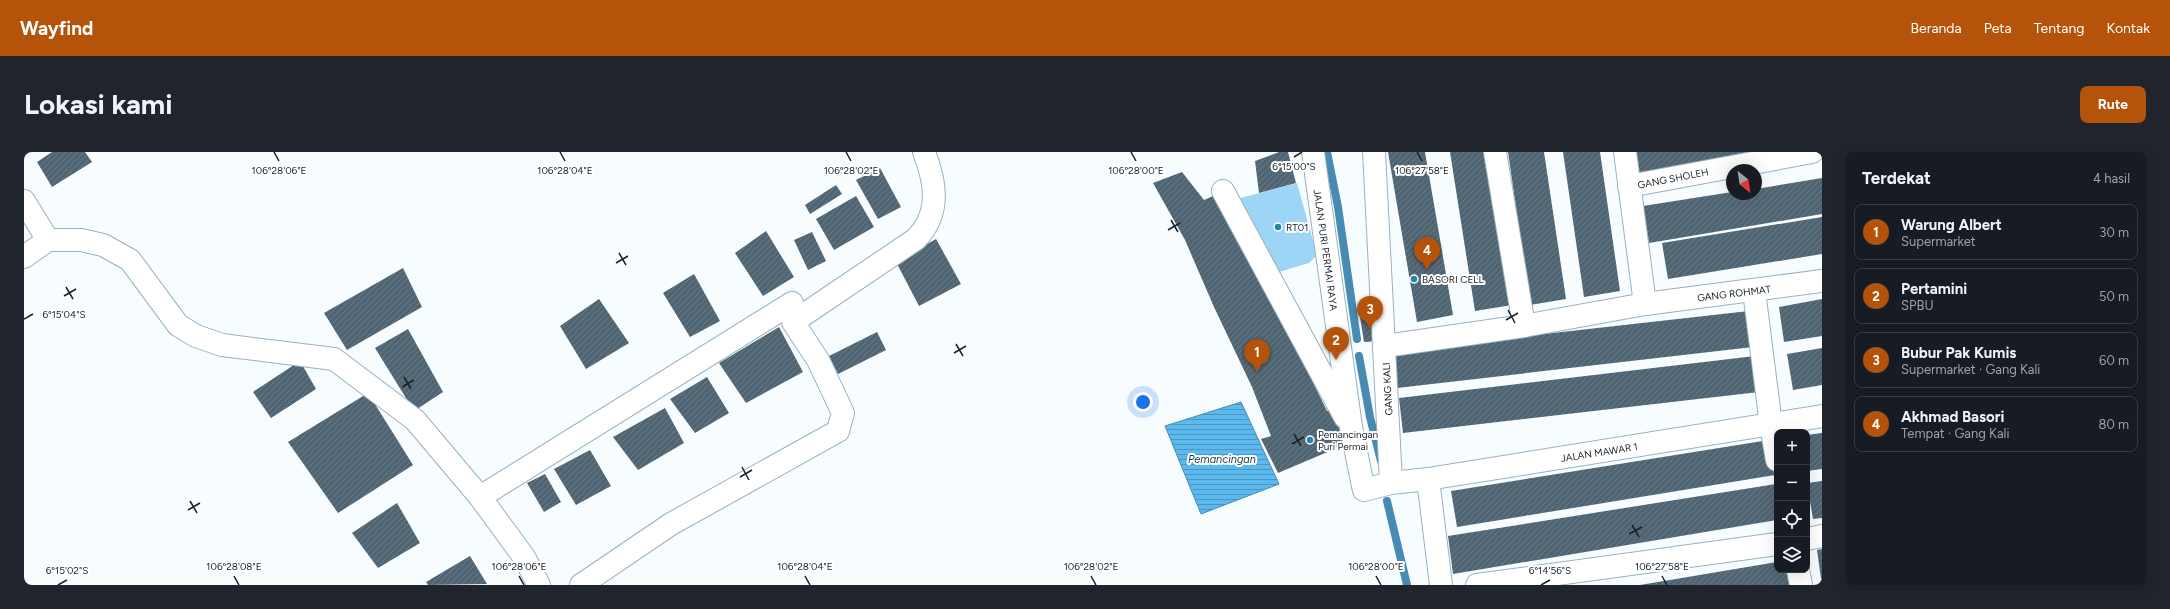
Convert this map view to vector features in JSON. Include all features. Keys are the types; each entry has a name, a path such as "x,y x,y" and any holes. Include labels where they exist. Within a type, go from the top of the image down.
{"street":[{"path":"581,585 670,524 838,431 843,413 818,360 793,322 916,239 925,229 934,205 935,186 924,152"},
{"name":"JALAN PURI PERMAI RAYA","path":"1313,152 1351,427 1364,490 1391,483"},
{"name":"GANG KALI","path":"1374,152 1391,483"},
{"path":"1495,152 1524,326"},
{"path":"1625,152 1646,304"},
{"name":"GANG SHOLEH","path":"1630,186 1812,152"},
{"path":"1223,191 1351,427"},
{"path":"24,201 48,240"},
{"path":"24,257 48,240 81,240 103,244 130,260 178,325 196,336 222,345 334,359 415,420 480,497 524,557 539,585"},
{"name":"GANG ROHMAT","path":"1385,346 1524,326 1646,304 1822,282"},
{"path":"1754,291 1774,442"},
{"path":"480,497 792,303"},
{"name":"JALAN MAWAR 1","path":"1428,479 1822,416"},
{"path":"1391,483 1428,479 1441,585"},
{"path":"1810,538 1822,536"},
{"path":"1477,585 1774,544"},
{"path":"1799,573 1801,585"}],"shaded area":[{"name":"RT01","path":"1297,183 1317,255 1309,263 1279,272 1233,200"}],"water":[{"name":"Pemancingan","path":"1241,402 1279,484 1201,514 1165,426"}],"building":[{"path":"52,152 85,152 92,162 52,187 37,162"},
{"path":"1279,152 1288,152 1296,183 1259,193 1255,161"},
{"path":"1388,152 1425,152 1453,315 1417,322"},
{"path":"1450,152 1487,152 1512,305 1475,311"},
{"path":"1508,152 1544,152 1566,299 1530,305"},
{"path":"1563,152 1600,152 1620,291 1584,297"},
{"path":"1629,152 1785,152 1633,179"},
{"path":"880,168 901,207 878,219 856,180"},
{"path":"1182,172 1204,200 1220,193 1327,411 1333,408 1344,445 1278,473 1261,439 1271,436 1252,387 1214,307 1185,240 1153,183"},
{"path":"1822,178 1822,214 1649,243 1643,206 1726,193 1726,200 1762,200 1762,188"},
{"path":"836,185 842,194 810,214 805,205"},
{"path":"856,196 874,227 834,250 816,219"},
{"path":"1822,217 1822,254 1668,279 1662,243"},
{"path":"766,231 794,277 763,296 735,253"},
{"path":"812,232 826,261 808,270 794,240"},
{"path":"936,239 961,284 919,306 896,262"},
{"path":"403,268 422,307 347,350 324,313"},
{"path":"694,274 720,321 690,337 663,293"},
{"path":"599,299 629,343 586,369 560,326"},
{"path":"1822,299 1822,336 1784,342 1779,307"},
{"path":"1749,311 1753,347 1397,388 1391,351"},
{"path":"1375,312 1380,341 1364,342 1360,317"},
{"path":"779,327 803,372 746,403 719,363"},
{"path":"408,329 443,392 414,411 375,348"},
{"path":"877,332 886,350 838,374 829,356"},
{"path":"1822,348 1822,385 1793,390 1787,354"},
{"path":"1755,356 1759,392 1403,433 1399,398"},
{"path":"300,361 316,389 271,418 253,392"},
{"path":"707,377 729,413 695,433 670,399"},
{"path":"368,393 413,465 338,513 288,442"},
{"path":"665,408 684,443 638,470 613,437"},
{"path":"1822,433 1822,469 1810,471 1810,435"},
{"path":"1769,440 1774,469 1774,475 1457,527 1451,491"},
{"path":"590,450 611,486 576,505 554,469"},
{"path":"545,474 561,502 544,512 527,483"},
{"path":"1822,481 1822,518 1813,519 1810,501 1810,483"},
{"path":"1774,484 1774,520 1453,574 1448,536"},
{"path":"397,503 420,543 378,568 352,533"},
{"path":"1822,549 1822,579 1821,579 1817,550"},
{"path":"470,556 487,584 428,585 426,582"},
{"path":"1774,563 1774,573 1792,573 1794,585 1640,585"}],"waterway":[{"path":"1327,152 1338,207 1357,339"},
{"path":"1359,356 1370,417 1381,461"},
{"path":"1387,501 1407,585"}],"place":[{"name":"RT01","path":"1278,227"},
{"name":"Akhmad Basori","path":"1427,270"},
{"name":"BASORI CELL","path":"1414,279"},
{"name":"Bubur Pak Kumis","path":"1370,329"},
{"name":"Pertamini","path":"1336,360"},
{"name":"Warung Albert","path":"1257,372"},
{"name":"Pemancingan Puri Permai","path":"1310,440"}]}
